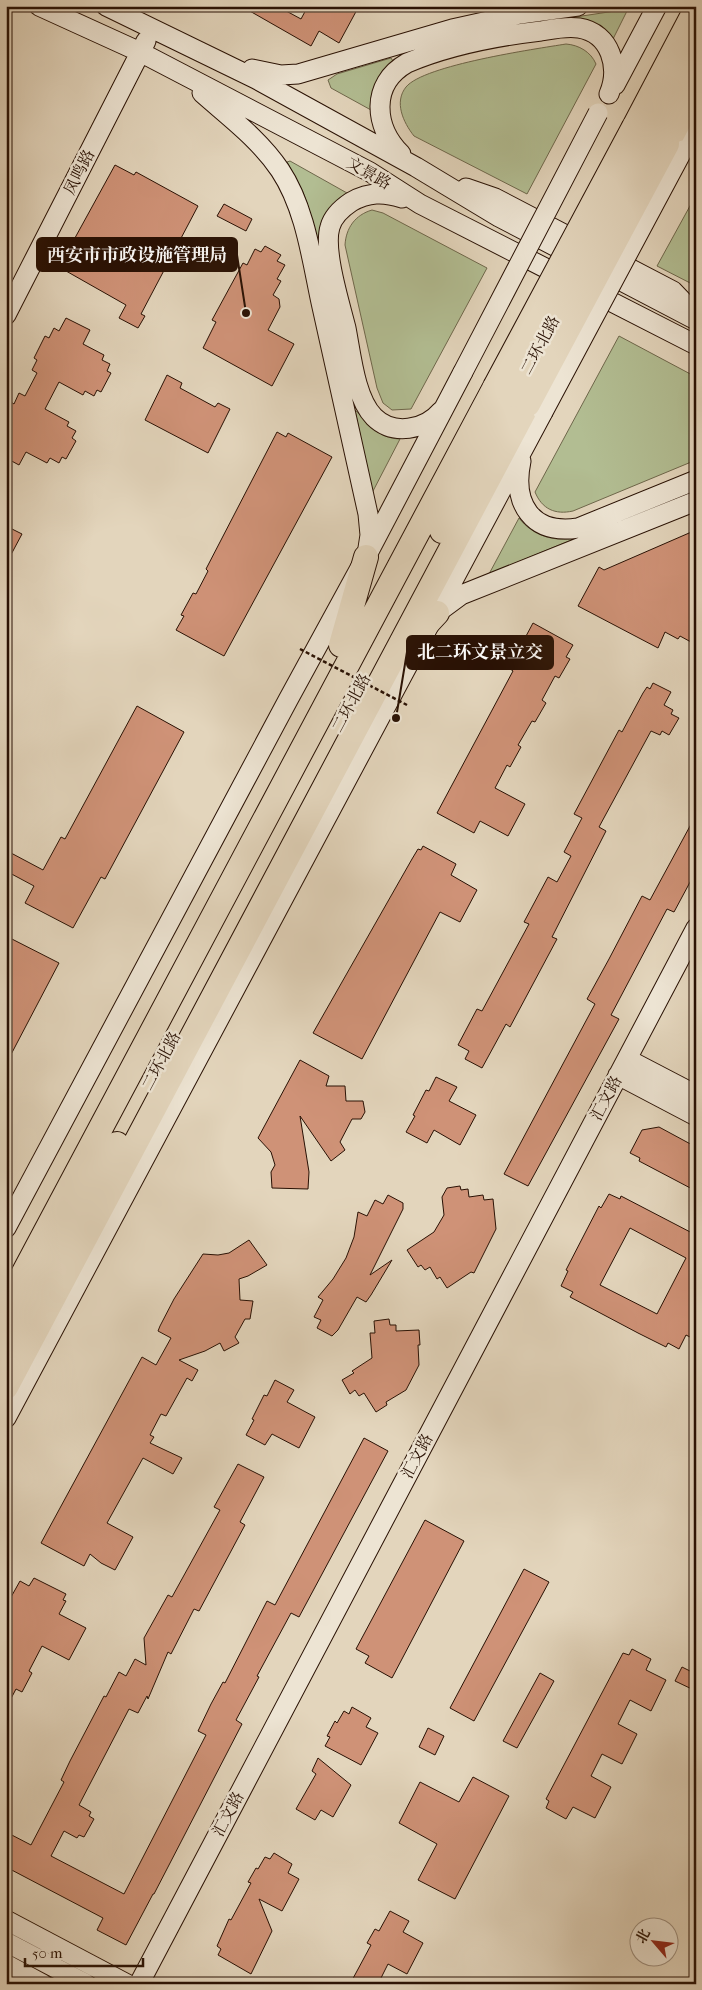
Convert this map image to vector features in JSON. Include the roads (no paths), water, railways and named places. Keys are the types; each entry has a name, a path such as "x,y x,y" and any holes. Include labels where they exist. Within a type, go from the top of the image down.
{"highway":[{"path":"651,136 680,6"},
{"name":"二环北路","path":"651,136 696,9"},
{"name":"二环北路","path":"6,1352 14,1308 94,1141 504,392 696,54"},
{"path":"50,1190 341,645 504,392 651,136 696,90"},
{"path":"6,1385 224,978 389,664 504,392"},
{"name":"二环北路","path":"14,1308 164,1055 504,392"},
{"path":"341,645 366,557"},
{"path":"389,664 438,613"},
{"path":"164,1055 224,978"},
{"path":"6,1271 16,1231 94,1141"},
{"path":"6,1385 14,1308 16,1231"}],"main road":[{"name":"文景路","path":"39,6 140,52 370,172 420,204 694,344"},
{"name":"文景路","path":"106,6 256,78 424,172 499,218 696,320"},
{"path":"209,56 264,73 298,74 452,28 520,14 578,6"},
{"path":"656,6 598,113 504,392 527,440 519,469 520,495 527,512 535,520 552,529 578,528 696,480"},
{"path":"609,94 615,69 611,53 600,38 586,30 567,27 495,38 416,59 393,73 383,90 380,104 385,134 396,148 424,172 495,198 673,291 696,315"},
{"name":"凤鸣路","path":"6,315 152,28"},
{"path":"178,73 248,133 280,170 292,194 308,247 368,516 370,535 366,557"},
{"path":"651,136 696,126"},
{"path":"420,204 381,193 355,200 346,205 333,220 329,229 329,250 359,388 369,410 382,423 398,429 406,429 425,423 435,418 445,406 504,392"},
{"path":"16,1231 445,406"},
{"path":"6,1418 438,613 527,440"},
{"path":"438,613 462,595 696,500"},
{"name":"汇文路","path":"139,1984 696,928"},
{"path":"627,1058 696,1095"},
{"path":"618,1075 696,1116"},
{"path":"6,1920 126,1984"},
{"path":"6,1942 86,1984"},
{"path":"6,1964 44,1984"},
{"path":"6,1982 10,1984"}],"place":[{"name":"西安市市政设施管理局","path":"246,313"},
{"name":"北二环文景立交","path":"396,718"}]}
